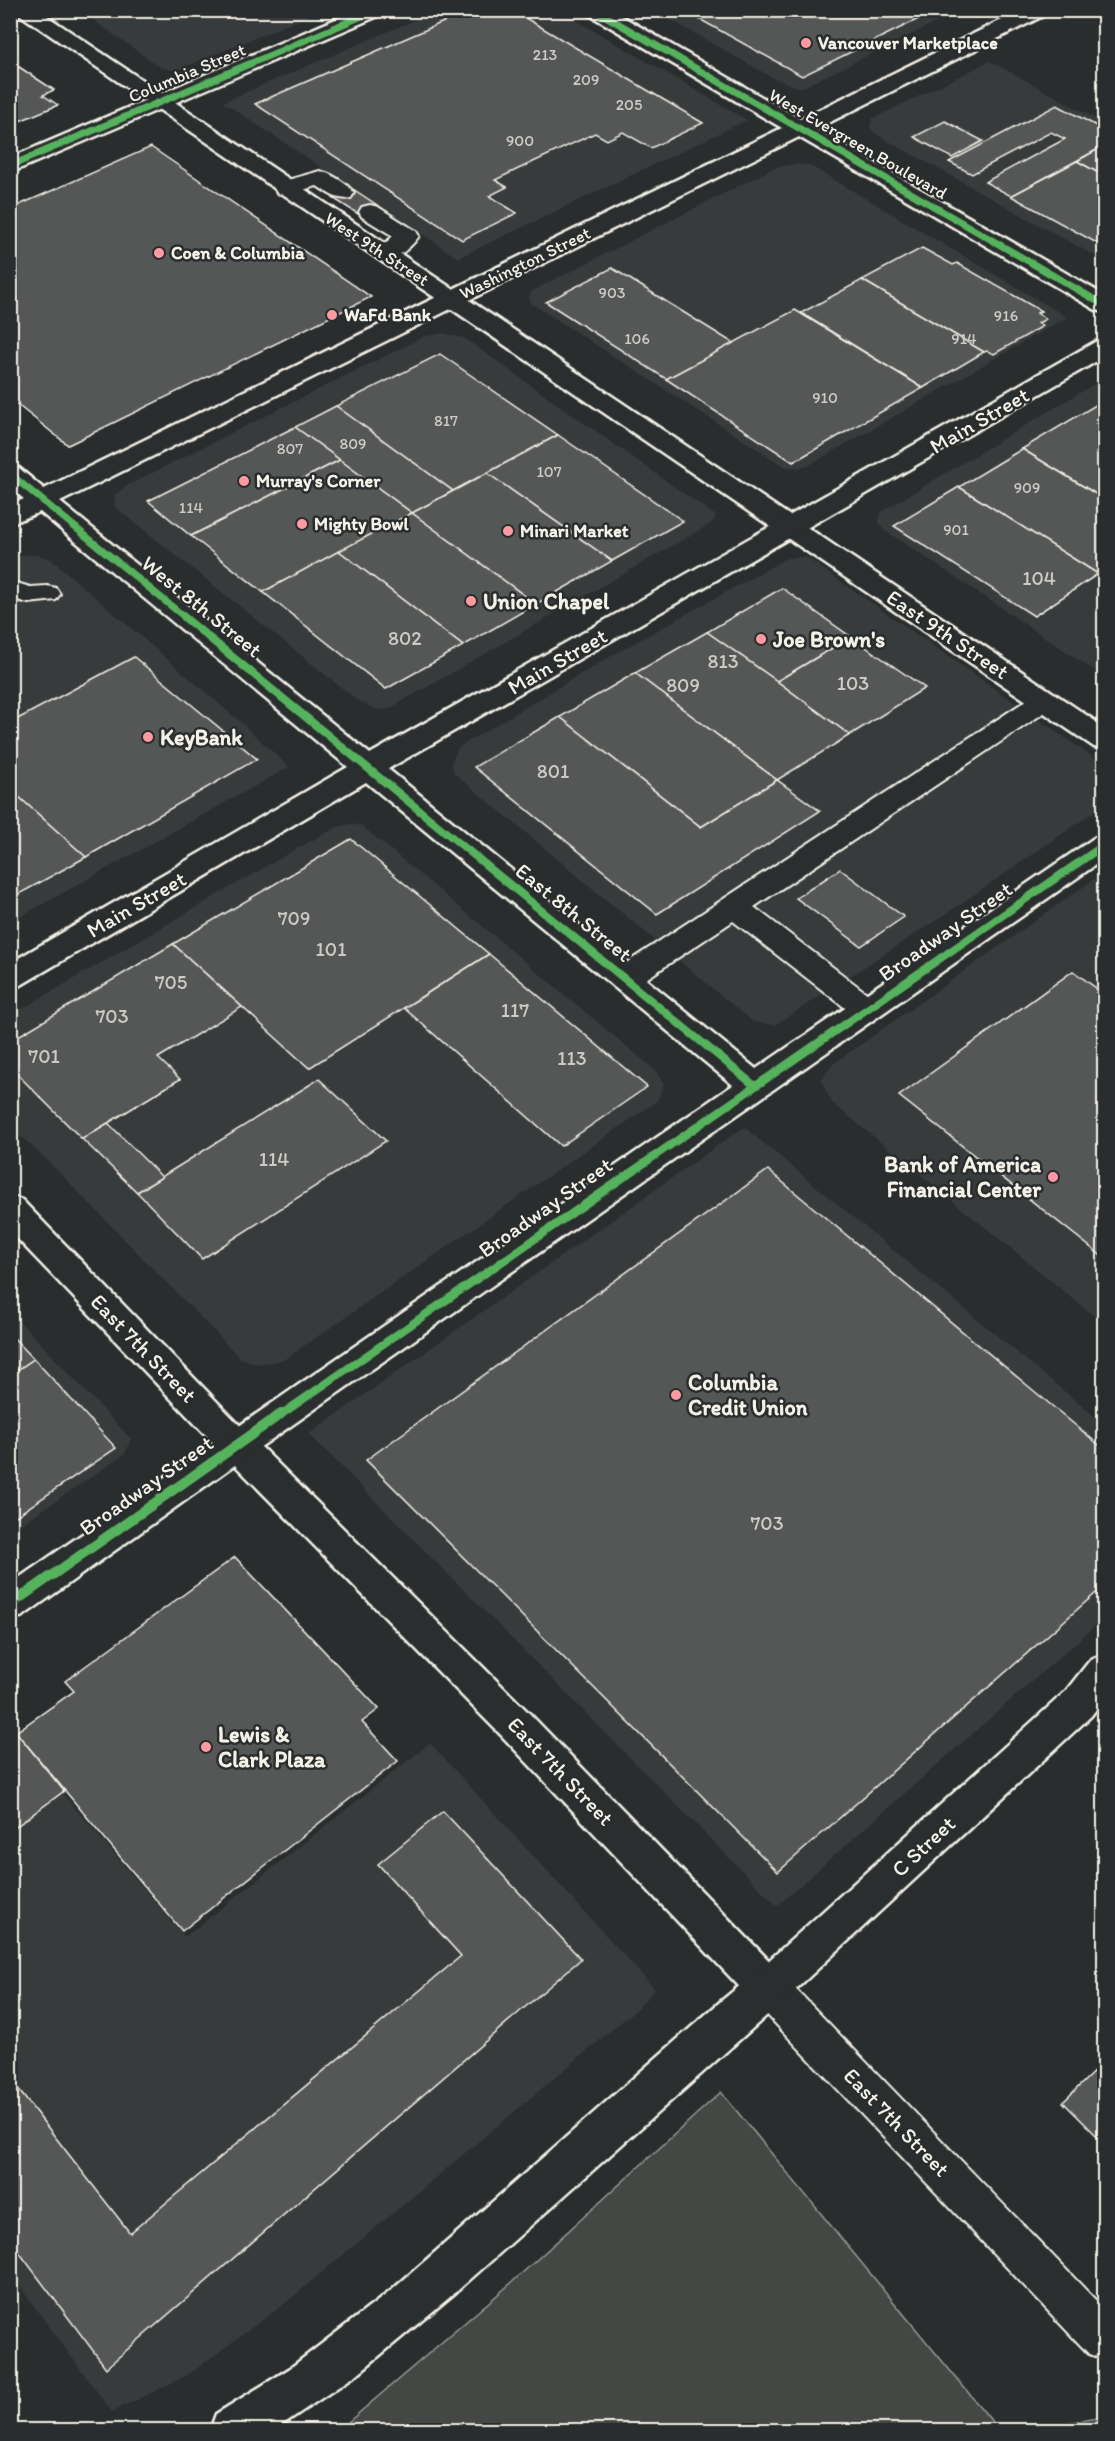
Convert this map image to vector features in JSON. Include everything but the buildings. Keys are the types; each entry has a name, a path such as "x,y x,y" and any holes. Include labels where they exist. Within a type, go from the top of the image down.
{"main road":[{"name":"West 9th Street","path":"23,10 791,528"},
{"name":"Columbia Street","path":"10,166 376,10"},
{"name":"West Evergreen Boulevard","path":"595,10 1104,305"},
{"name":"Washington Street","path":"10,516 1040,10"},
{"name":"Main Street","path":"10,977 368,768 1104,347"},
{"name":"West 8th Street","path":"10,474 368,768"},
{"name":"East 9th Street","path":"791,528 1104,740"},
{"name":"East 8th Street","path":"368,768 755,1086"},
{"name":"Broadway Street","path":"10,1605 237,1445 1104,845"},
{"name":"East 7th Street","path":"10,1209 237,1445 508,1716 768,1988"},
{"name":"C Street","path":"232,2430 277,2406 416,2300 700,2045 768,1988 1091,1697 1104,1671"}],"lane":[{"path":"285,188 320,178 343,194"},
{"path":"370,212 408,236 385,254"},
{"path":"10,589 28,595 47,594"},
{"path":"624,979 1045,700"},
{"path":"733,906 867,1009"},
{"name":"East 7th Street","path":"768,1988 1104,2339"}],"shaded area":[{"path":"559,10 747,120 458,258 223,102 436,11"},
{"path":"80,11 320,11 175,71 160,67"},
{"name":"Vancouver Marketplace","path":"655,11 960,11 801,88 775,79"},
{"path":"990,61 1104,123 1104,261 874,133 870,127 872,119"},
{"path":"793,164 809,165 1067,317 806,467 796,468 785,467 531,303 529,298 532,291 774,168"},
{"path":"443,333 464,338 716,516 712,523 389,709 376,710 357,700 115,507 114,495 128,485 423,337"},
{"path":"1104,378 1104,677 883,529 879,522 881,512"},
{"path":"23,555 39,555 52,560 245,726 289,767 11,922 10,561"},
{"path":"806,557 1104,765 1104,805 949,912 775,1025 753,1022 455,774 451,763 459,747 611,656 787,558"},
{"path":"351,824 362,826 655,1070 664,1085 657,1101 284,1360 258,1364 240,1358 49,1162 24,1139 11,1132 10,1016 296,849 335,828"},
{"path":"1104,872 1104,1324 832,1103 821,1080 833,1064"},
{"path":"744,1127 1104,1424 1104,1618 777,1906 309,1434"},
{"path":"10,1311 131,1439 125,1454 11,1531"},
{"path":"11,1733 185,1937 430,1743 655,1989 637,2009 288,2301 188,2375 112,2412 11,2275"},
{"path":"721,2092 999,2430 339,2430 510,2284"},
{"path":"1104,2417 1104,2430 1019,2430"}],"cycle path":[{"path":"10,166 376,10"},
{"path":"595,10 1104,305"},
{"path":"10,474 755,1086"},
{"path":"10,1605 237,1445 1104,845"}],"place":[{"name":"Vancouver Marketplace","path":"806,43"},
{"name":"Coen & Columbia","path":"159,253"},
{"name":"WaFd Bank","path":"332,315"},
{"name":"Murray's Corner","path":"244,481"},
{"name":"Mighty Bowl","path":"302,524"},
{"name":"Minari Market","path":"508,531"},
{"name":"Union Chapel","path":"471,601"},
{"name":"Joe Brown's","path":"761,639"},
{"name":"KeyBank","path":"148,737"},
{"name":"Bank of America Financial Center","path":"1053,1177"},
{"name":"Columbia Credit Union","path":"676,1395"},
{"name":"Lewis & Clark Plaza","path":"206,1747"}]}
